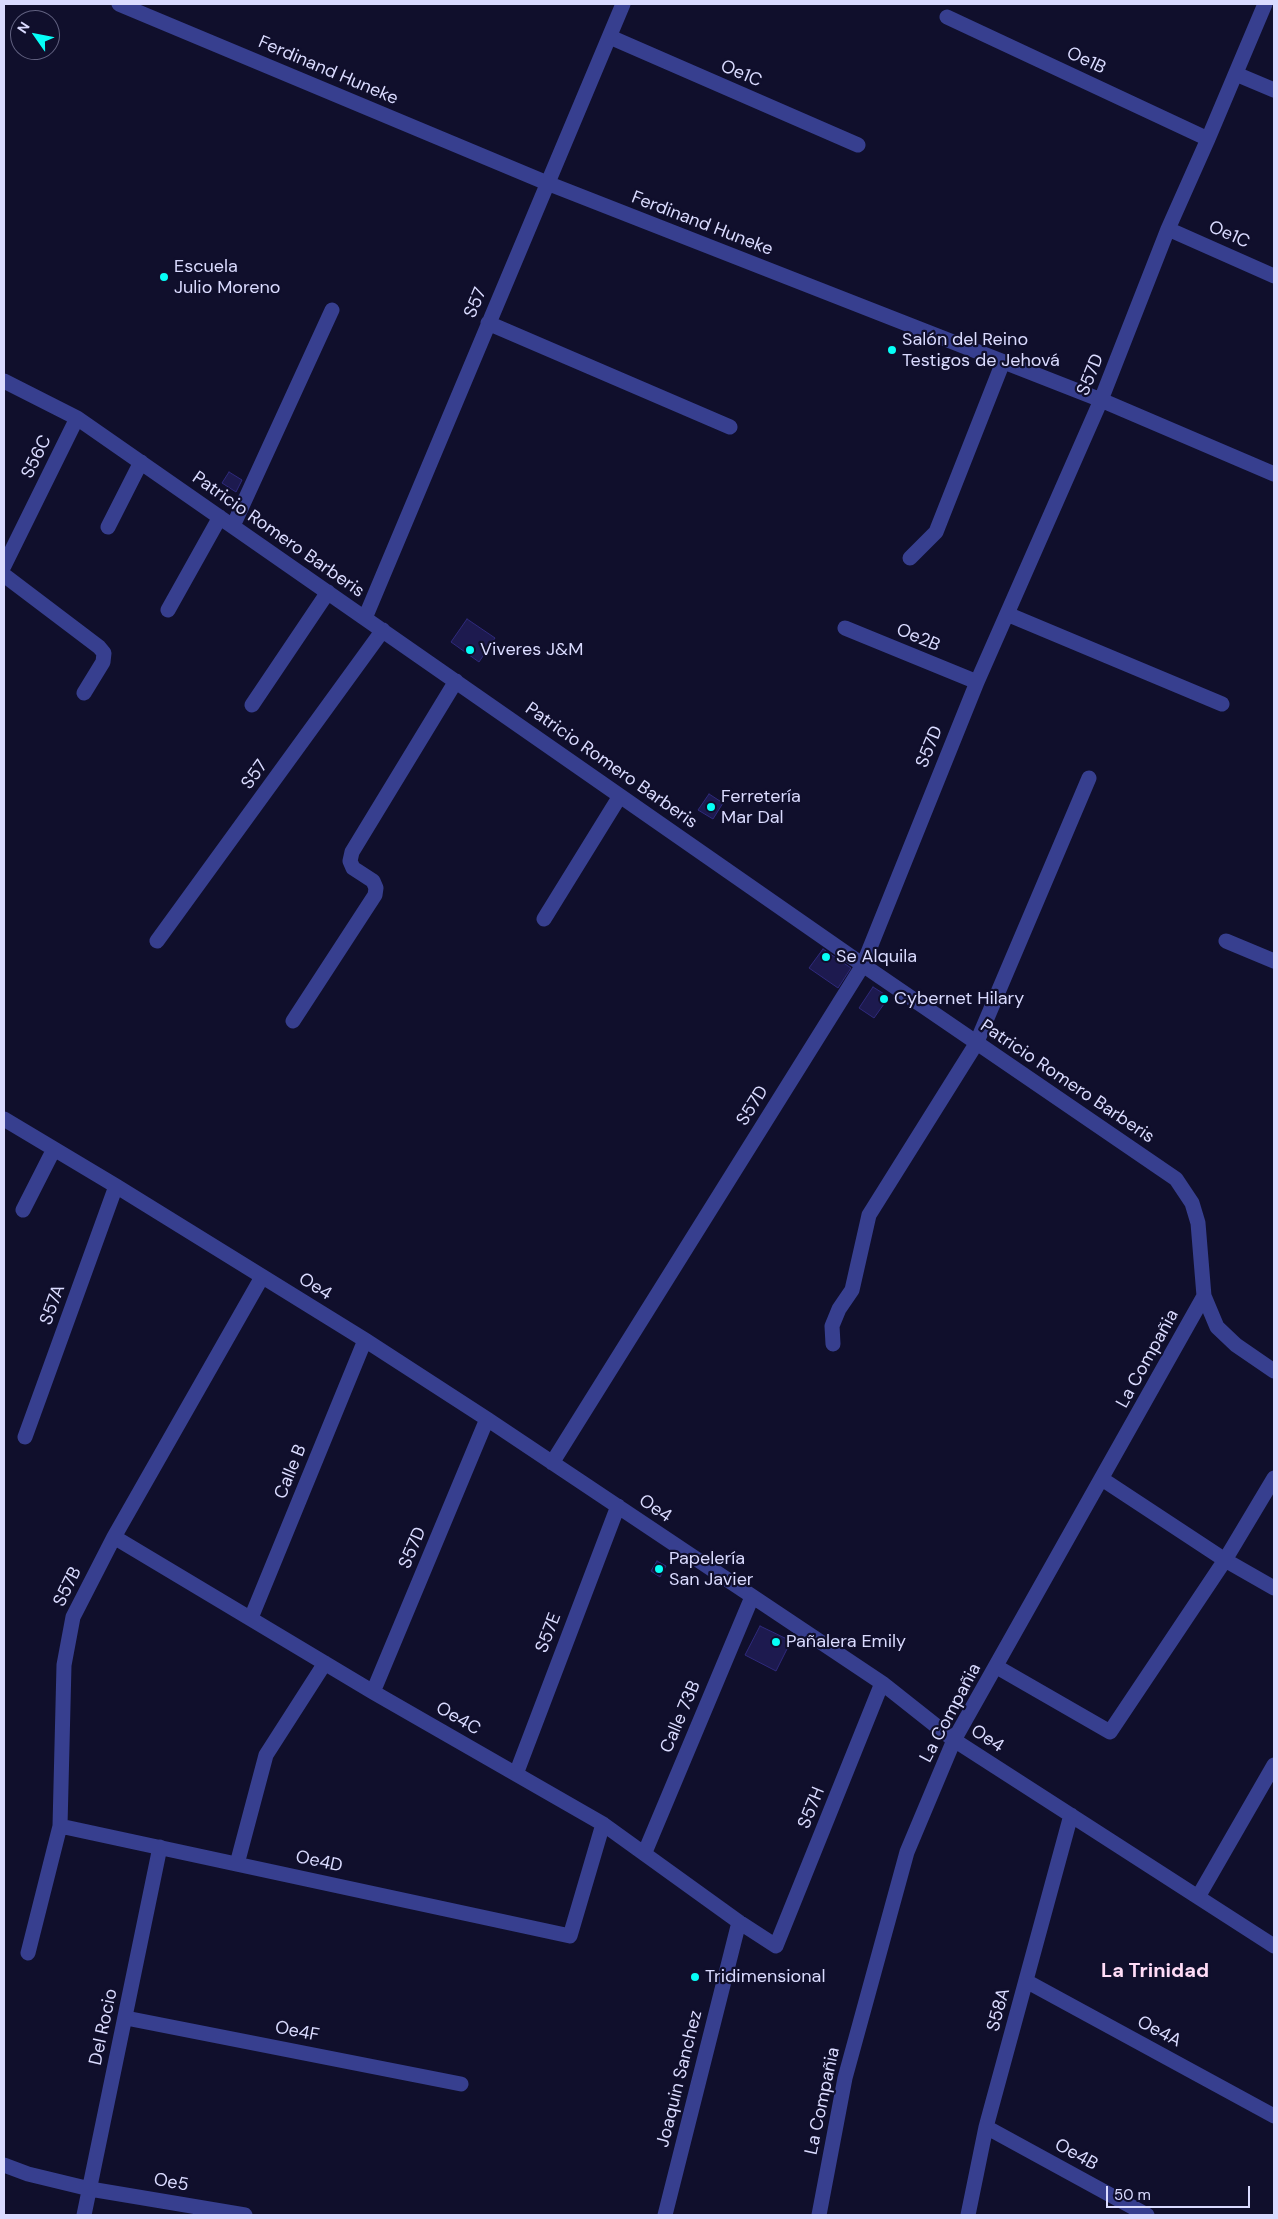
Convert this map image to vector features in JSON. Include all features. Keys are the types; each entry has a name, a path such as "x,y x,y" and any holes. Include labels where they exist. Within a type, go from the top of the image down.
{"street":[{"name":"Ferdinand Huneke","path":"118,4 547,183 1101,400 1274,474"},
{"name":"S57","path":"365,618 623,4"},
{"name":"S57D","path":"552,1463 863,965 977,682 1101,400 1168,228 1265,4"},
{"name":"Oe1B","path":"948,17 1208,139"},
{"name":"Oe1C","path":"610,37 858,145"},
{"path":"1236,74 1274,90"},
{"name":"Oe1C","path":"1168,228 1274,276"},
{"path":"168,610 226,521 332,310"},
{"path":"488,322 730,427"},
{"path":"910,558 936,532 1004,362"},
{"name":"Patricio Romero Barberis","path":"4,381 77,418 976,1044 1176,1179 1192,1203 1198,1223 1204,1296 1217,1327 1236,1345 1274,1371"},
{"name":"S56C","path":"4,566 77,418"},
{"path":"108,527 141,462"},
{"path":"4,575 99,647 104,653 103,662 84,693"},
{"path":"252,705 328,592"},
{"path":"1007,614 1222,704"},
{"name":"Oe2B","path":"845,628 977,682"},
{"name":"S57","path":"157,942 383,630"},
{"path":"294,1021 375,896 376,888 372,881 353,868 350,860 352,852 456,681"},
{"path":"833,1344 832,1326 839,1309 852,1290 870,1215 976,1044 1089,778"},
{"path":"544,919 620,796"},
{"path":"1226,940 1274,961"},
{"name":"Oe4","path":"4,1119 365,1340 487,1419 882,1684 954,1740 1274,1946"},
{"path":"23,1210 54,1149"},
{"name":"S57A","path":"25,1437 116,1186"},
{"name":"S57B","path":"28,1953 60,1826 64,1666 73,1617 114,1537 262,1277"},
{"name":"La Compañia","path":"819,2215 846,2078 907,1852 954,1740 997,1667 1204,1296"},
{"name":"Calle B","path":"251,1618 365,1340"},
{"name":"S57D","path":"373,1692 487,1419"},
{"path":"997,1667 1110,1732 1225,1560 1274,1478"},
{"path":"1102,1479 1225,1560 1274,1588"},
{"name":"S57E","path":"516,1774 618,1506"},
{"name":"Oe4C","path":"114,1537 373,1692 604,1824 739,1922 776,1946"},
{"name":"Calle 73B","path":"645,1852 752,1597"},
{"path":"237,1864 266,1755 325,1663"},
{"name":"S57H","path":"776,1946 882,1684"},
{"path":"1198,1897 1272,1772"},
{"name":"S58A","path":"968,2215 986,2127 1071,1815"},
{"name":"Oe4D","path":"60,1826 570,1936 604,1824"},
{"name":"Del Rocio","path":"84,2215 160,1847"},
{"name":"Joaquin Sanchez","path":"666,2215 739,1922"},
{"name":"Oe4A","path":"1026,1981 1274,2116"},
{"name":"Oe4F","path":"126,2018 461,2084"},
{"name":"Oe4B","path":"986,2127 1147,2215"},
{"name":"Oe5","path":"4,2166 28,2174 90,2189 245,2215"}],"building":[{"path":"229,472 242,480 236,492 222,483"},
{"path":"467,619 495,638 479,662 451,642"},
{"name":"Ferretería Mar Dal","path":"709,794 723,803 713,819 698,810"},
{"path":"823,949 851,968 838,988 809,968"},
{"path":"873,987 889,997 874,1018 859,1008"},
{"name":"Papelería San Javier","path":"657,1561 666,1566 660,1577 651,1571"},
{"path":"760,1626 791,1641 776,1671 745,1655"}],"place":[{"name":"Escuela Julio Moreno","path":"164,277"},
{"name":"Salón del Reino Testigos de Jehová","path":"892,350"},
{"name":"Viveres J&M","path":"470,650"},
{"name":"Ferretería Mar Dal","path":"711,807"},
{"name":"Se Alquila","path":"826,957"},
{"name":"Cybernet Hilary","path":"884,999"},
{"name":"Papelería San Javier","path":"659,1569"},
{"name":"Pañalera Emily","path":"776,1642"},
{"name":"Tridimensional","path":"695,1977"}],"district":[{"name":"La Trinidad","path":"1155,1972"}]}
